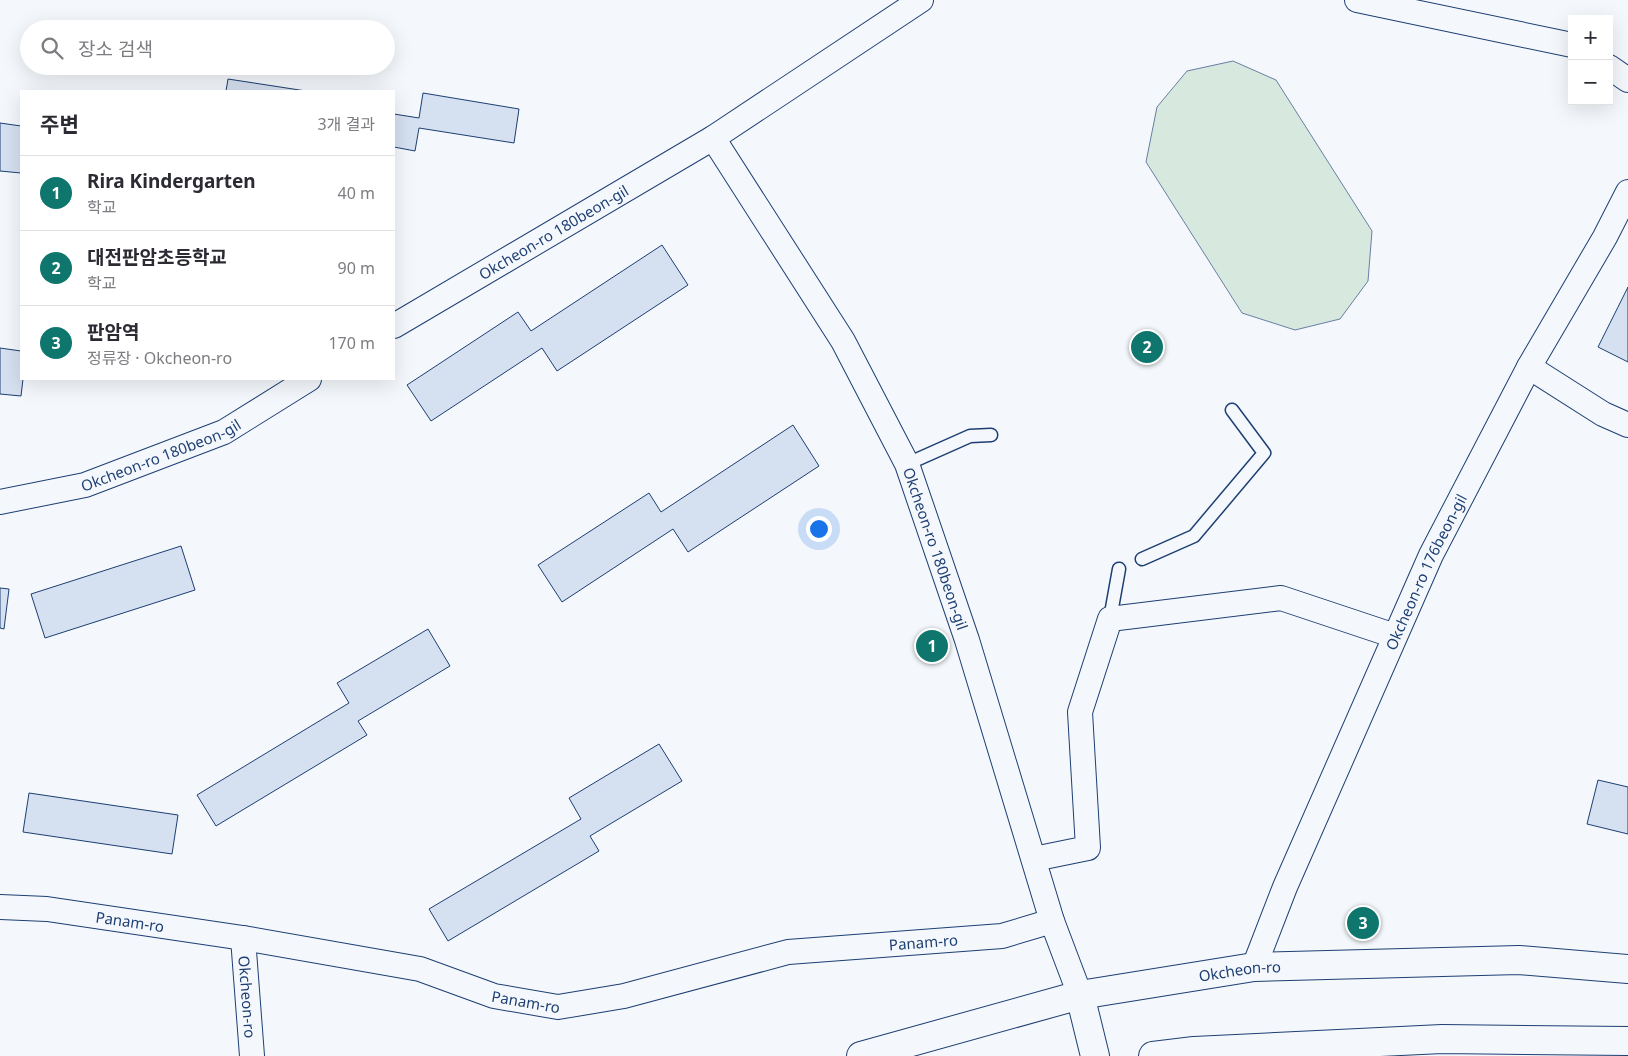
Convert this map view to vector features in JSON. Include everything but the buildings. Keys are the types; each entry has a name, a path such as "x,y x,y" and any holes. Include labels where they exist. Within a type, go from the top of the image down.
{"main road":[{"name":"Okcheon-ro","path":"861,1056 1080,995 1254,967 1519,960 1628,969"},
{"path":"1080,995 1095,1056"},
{"path":"1154,1056 1194,1051 1442,1039 1628,1041"}],"street":[{"name":"Okcheon-ro 180beon-gil","path":"395,325 713,138 921,0"},
{"path":"1357,0 1568,44"},
{"path":"1613,70 1628,80"},
{"name":"Okcheon-ro 180beon-gil","path":"713,138 843,341 906,464 967,640 1052,921 1080,995"},
{"name":"Okcheon-ro 176beon-gil","path":"1254,967 1289,878 1432,555 1529,367 1628,192"},
{"path":"1529,367 1603,414 1628,425"},
{"name":"Okcheon-ro 180beon-gil","path":"0,502 85,485 224,432 307,380"},
{"path":"1034,859 1088,848 1080,712 1110,618 1281,598 1395,636"},
{"name":"Panam-ro","path":"0,907 47,908 243,938 420,969 494,996 558,1007 624,996 788,952 1002,936 1052,921"},
{"name":"Okcheon-ro","path":"243,938 252,1056"}],"lane":[{"path":"1142,560 1194,536 1264,453 1232,410"},
{"path":"906,464 970,436 991,435"},
{"path":"1110,618 1119,569"}],"shaded area":[{"path":"1233,61 1276,80 1372,231 1368,281 1340,319 1295,330 1242,313 1146,162 1157,107 1187,71"}],"place":[{"name":"대전판암초등학교","path":"1147,347"},
{"name":"Rira Kindergarten","path":"932,646"},
{"name":"판암역","path":"1363,923"}]}
